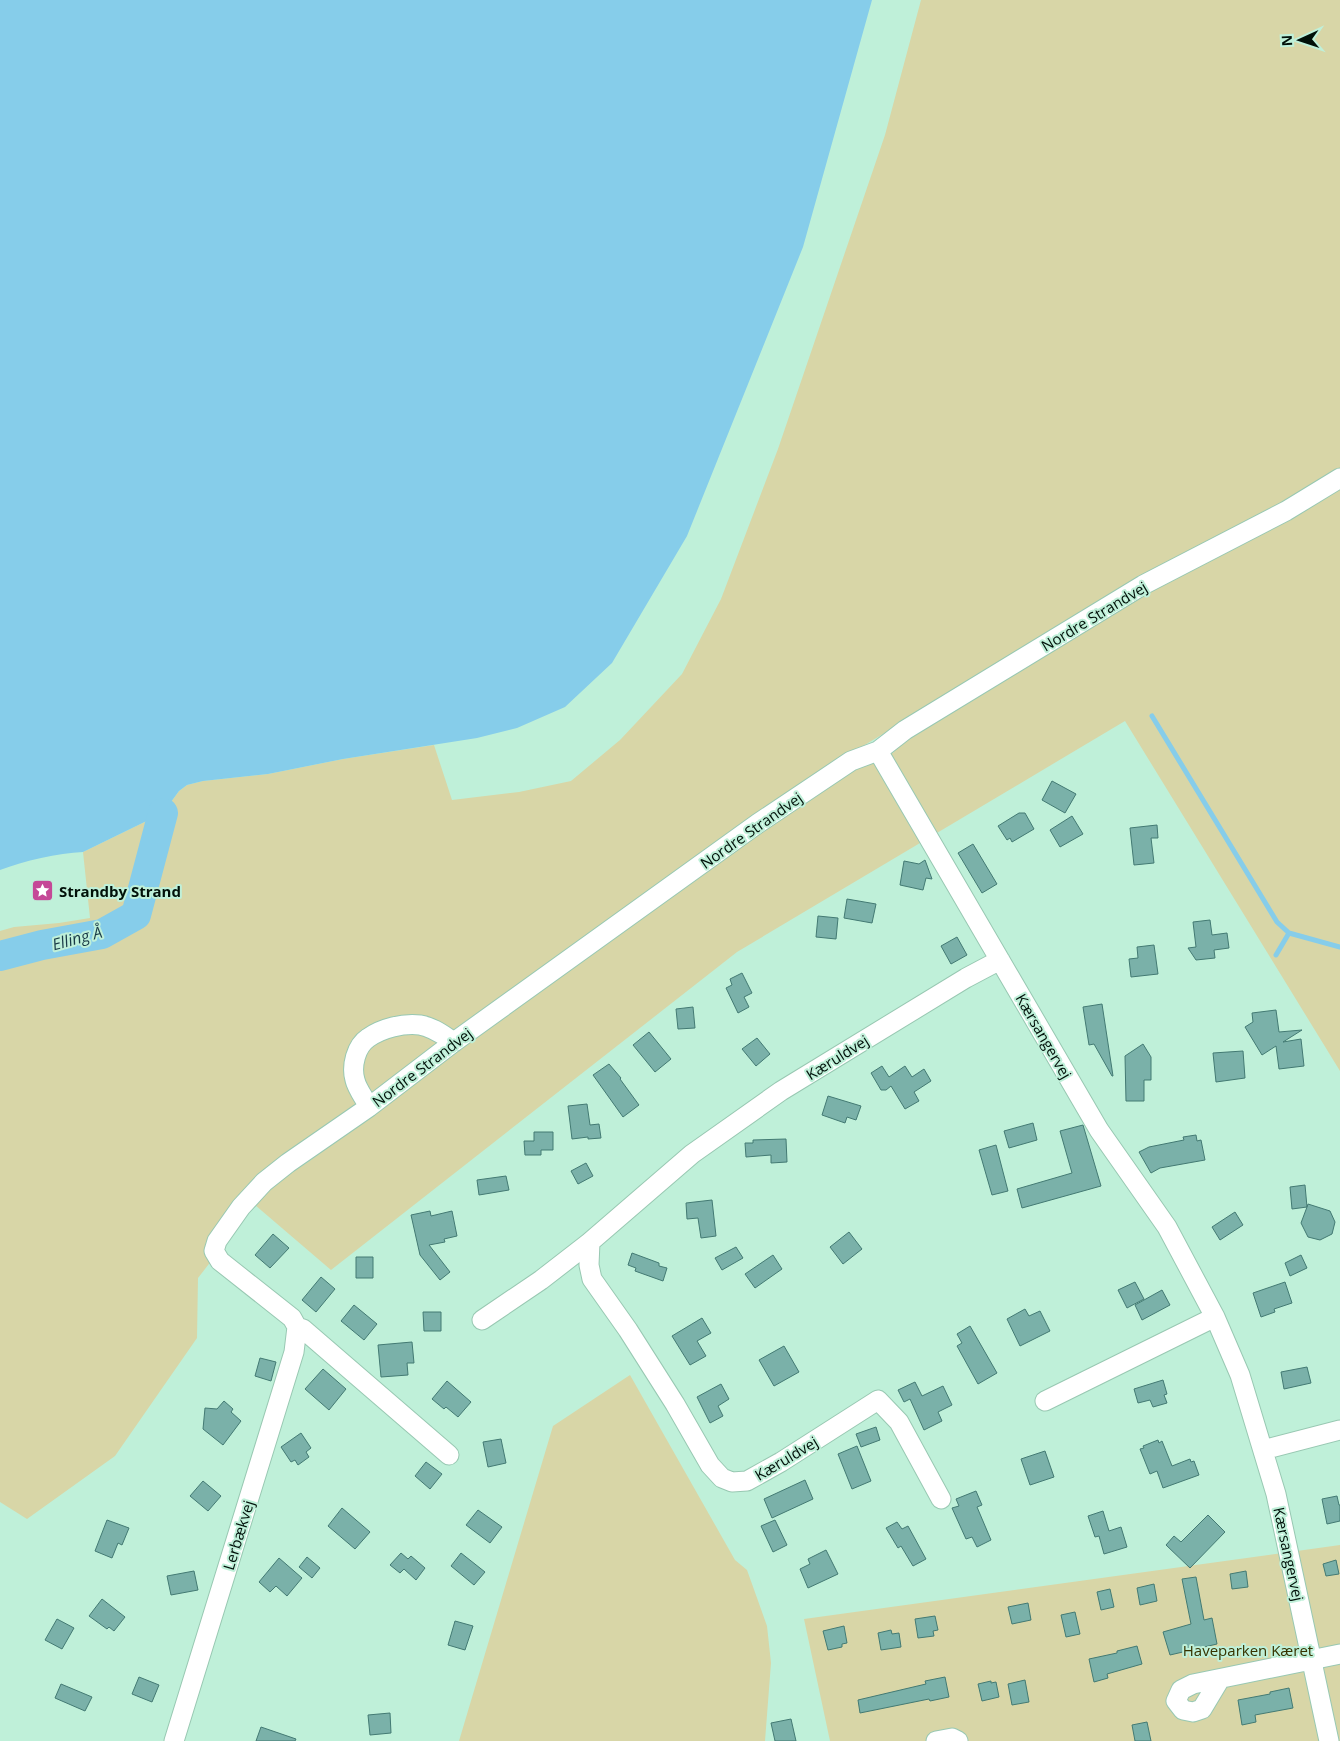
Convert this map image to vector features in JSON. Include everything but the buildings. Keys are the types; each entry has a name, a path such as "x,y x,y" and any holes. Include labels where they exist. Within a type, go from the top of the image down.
{"street":[{"name":"Nordre Strandvej","path":"297,1328 292,1318 220,1261 214,1251 217,1241 241,1207 264,1182 369,1107 454,1042 757,824 851,761 878,751 905,730 1143,585 1286,511 1340,478"},
{"name":"Kærsangervej","path":"878,751 1099,1130 1167,1226 1215,1317 1240,1375 1276,1494 1329,1741"},
{"name":"Kæruldvej","path":"482,1320 541,1280 590,1242 692,1154 781,1091 966,978 1000,960"},
{"path":"369,1107 355,1081 353,1066 358,1050 367,1038 405,1024 421,1025 437,1030 454,1042"},
{"name":"Kæruldvej","path":"590,1242 589,1265 592,1279 636,1344 710,1465 722,1478 732,1482 747,1481 782,1462 878,1400 899,1422 941,1499"},
{"path":"1045,1401 1215,1317"},
{"path":"297,1328 303,1329 450,1455"},
{"name":"Lerbækvej","path":"174,1741 294,1352 297,1328"},
{"path":"1263,1450 1340,1430"},
{"path":"1220,1679 1340,1654"},
{"path":"936,1741 952,1738 958,1741"}],"green space":[{"path":"921,0 1340,0 1340,469 1280,504 1139,580 863,746 748,824 442,1040 253,1181 211,1232 206,1249 212,1260 198,1278 197,1338 115,1456 27,1519 0,1502 0,931 14,927 90,918 83,852 163,813 179,791 187,785 203,781 268,774 343,759 434,745 452,800 519,792 571,781 620,740 682,674 721,599 778,449 885,135"},
{"path":"1340,487 1340,1071 1125,721 737,952 331,1270 255,1205 270,1186 308,1162 760,829 864,761 876,763 894,752 898,741 1144,591"},
{"path":"630,1375 735,1560 747,1570 767,1626 771,1663 765,1741 459,1741 553,1426"},
{"name":"Haveparken Kæret","path":"1340,1545 1340,1741 830,1741 804,1619"}],"water":[{"path":"0,0 872,0 803,247 687,536 612,663 565,707 517,728 477,738 343,759 268,774 203,781 187,785 179,791 163,813 83,852 41,858 0,870"}],"waterway":[{"path":"1152,716 1277,922 1289,933 1340,947"},
{"name":"Elling Å","path":"0,956 42,945 102,934 136,915 163,813"},
{"path":"1276,955 1289,933"}],"place":[{"name":"Strandby Strand","path":"43,891"}]}
